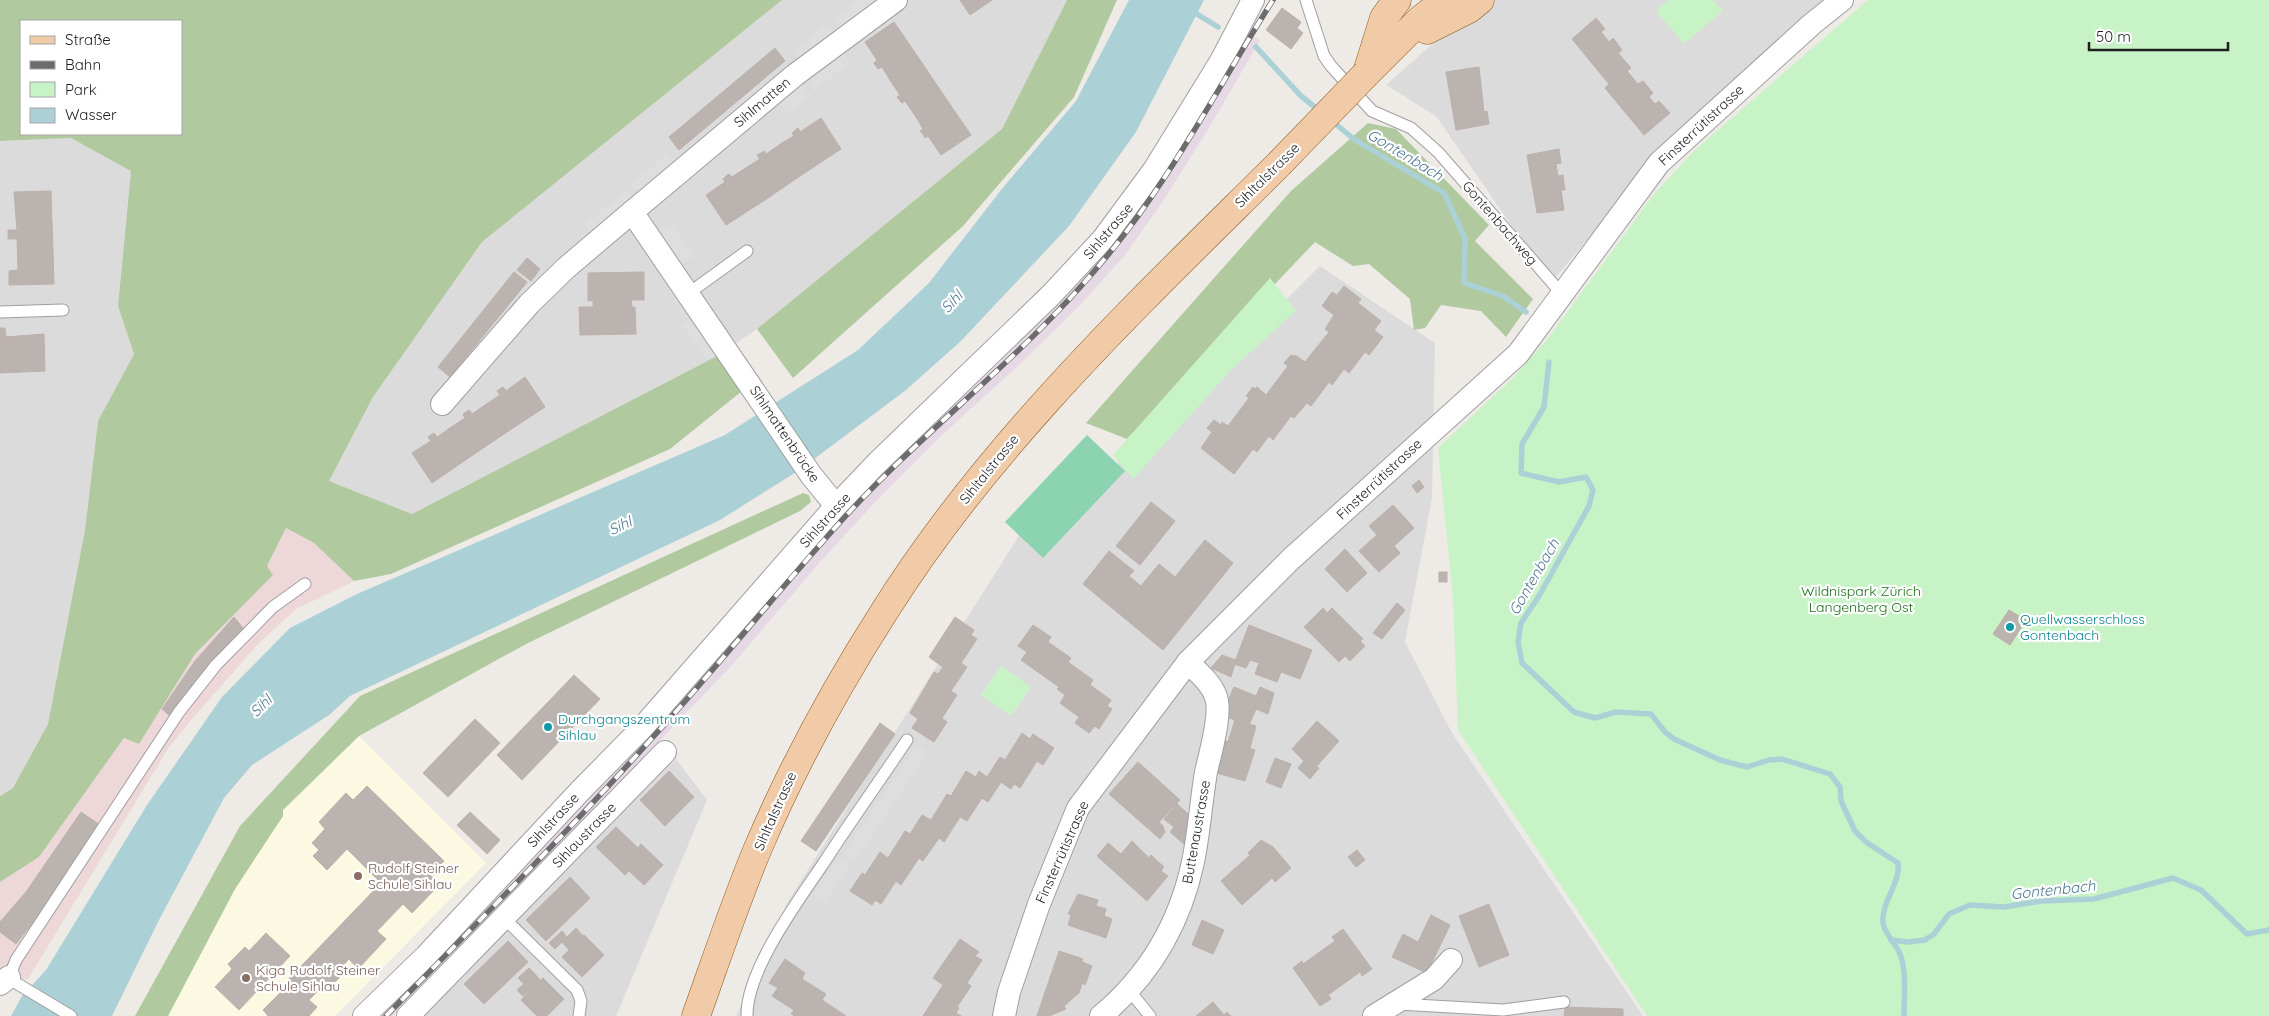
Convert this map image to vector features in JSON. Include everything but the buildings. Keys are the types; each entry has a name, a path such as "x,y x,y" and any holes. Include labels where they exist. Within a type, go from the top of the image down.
{"main road":[{"path":"1366,74 1384,18 1397,0"},
{"name":"Sihltalstrasse","path":"696,1016 758,850 794,770 843,680 910,572 981,478 1062,384 1113,329 1279,164 1428,9 1446,0"},
{"path":"1392,48 1469,9 1480,0"}],"street":[{"name":"Sihlmatten","path":"442,404 529,304 566,268 795,74 896,0"},
{"name":"Sihlstrasse","path":"364,1016 426,956 580,791 642,728 830,498 877,463 1051,295 1115,224 1143,188 1191,111 1253,0"},
{"name":"Finsterrütistrasse","path":"1004,1016 1009,992 1039,904 1078,808 1188,662 1291,559 1518,354 1659,163 1812,24 1842,0"},
{"path":"632,212 688,293"},
{"name":"Sihlmattenbrücke","path":"688,293 830,498"},
{"name":"Buttenaustrasse","path":"1101,1016 1130,990 1148,968 1166,938 1182,902 1193,861 1201,798 1217,716 1217,699 1211,685 1188,662"},
{"name":"Sihlaustrasse","path":"408,1016 665,752"},
{"path":"1383,1010 1434,979 1451,960"}],"lane":[{"name":"Gontenbachweg","path":"1306,0 1324,56 1330,66 1372,111 1411,128 1438,152 1562,294"},
{"path":"688,293 747,251"},
{"path":"0,312 63,310"},
{"path":"71,1016 8,981 16,960 179,712 216,666 272,607 304,584"},
{"path":"747,1016 750,997 765,954 906,740"},
{"path":"504,918 577,990 581,1001 579,1016"},
{"path":"1130,990 1150,1016"},
{"path":"1383,1010 1503,1010 1564,1002"}],"shaded area":[{"path":"782,0 1067,0 1002,129 757,329 719,355 412,514 329,481 373,397 482,242"},
{"path":"856,0 880,0 842,29 833,18"},
{"path":"1482,0 1834,0 1651,163 1551,283 1436,116 1386,85"},
{"path":"827,23 836,34 800,62 791,52"},
{"path":"1246,32 1260,40 1209,128 1165,198 1125,255 1080,305 1018,366 942,435 879,498 819,563 732,665 459,950 392,1016 374,1016 835,520 1053,304"},
{"path":"841,50 850,62 814,91 804,79"},
{"path":"800,84 810,95 788,113 779,102"},
{"path":"71,138 131,170 118,306 134,354 98,421 85,530 48,724 13,788 0,796 0,141"},
{"path":"666,155 676,166 640,196 631,185"},
{"path":"626,190 635,201 594,235 585,224"},
{"path":"672,223 694,256 681,265 658,232"},
{"path":"1320,266 1435,343 1432,498 1405,642 1452,733 1643,1016 736,1016 787,903 1020,534 1135,451"},
{"path":"696,317 719,352 706,360 683,326"},
{"path":"286,528 314,543 354,581 296,609 258,644 198,712 169,747 28,979 18,980 9,977 0,998 0,882 39,857 124,738 139,744 195,654 273,575 267,566"},
{"name":"Rudolf Steiner Schule Sihlau","path":"359,736 486,863 335,1016 168,1016 235,889 283,816 283,810"},
{"path":"916,745 928,753 855,862 844,854"},
{"path":"676,759 707,800 616,1016 414,1016"},
{"path":"838,858 850,865 825,902 813,894"}],"green space":[{"path":"0,0 782,0 482,242 373,397 329,481 412,514 719,355 742,391 670,449 391,574 354,581 314,543 286,528 267,566 273,575 195,654 139,744 124,738 39,857 0,882 0,796 13,788 48,724 85,530 98,421 134,354 118,306 131,171 71,138 0,141"},
{"path":"1067,0 1117,0 1074,97 963,226 793,378 757,329 1002,129"},
{"path":"1668,0 1713,0 1723,11 1684,44 1656,11"},
{"name":"Wildnispark Zürich Langenberg Ost","path":"1868,0 2269,0 2269,1016 1647,1016 1458,730 1453,599 1438,448 1513,378 1549,337 1655,193 1694,151"},
{"path":"1368,123 1396,129 1489,225 1475,241 1533,299 1506,337 1481,311 1441,305 1425,328 1414,330 1410,299 1369,264 1353,266 1315,242 1127,439 1086,423 1291,191"},
{"path":"1270,278 1296,311 1232,369 1133,479 1113,455"},
{"path":"1087,435 1125,471 1043,558 1005,522"},
{"path":"803,493 809,495 811,502 800,511 526,644 359,736 283,810 283,816 235,889 168,1016 135,1016 240,826 360,696"},
{"path":"1001,666 1031,687 1011,716 981,695"}],"water":[{"name":"Sihl","path":"1129,0 1204,0 1136,132 1069,226 961,341 906,390 798,471 720,520 350,696 329,715 252,765 224,798 158,922 112,1016 11,1016 22,996 46,970 147,805 222,697 290,628 357,594 725,435 858,350 929,283 1001,190 1076,101"}],"waterway":[{"name":"Gontenbach","path":"1192,11 1218,27"},
{"name":"Gontenbach","path":"1256,47 1301,96 1321,112"},
{"name":"Gontenbach","path":"1332,121 1355,140 1444,193 1465,238 1464,283 1503,296 1526,312"},
{"name":"Gontenbach","path":"1549,362 1544,407 1522,444 1521,473 1559,482 1586,477 1593,490 1589,506 1539,596 1521,623 1518,642 1522,663 1574,712 1595,718 1616,712 1651,714 1665,732 1674,739 1720,760 1747,767 1769,760 1782,759 1830,774 1840,787 1841,801 1855,831 1866,842 1898,863 1897,878 1885,908 1883,923 1898,950 1904,968 1904,1016"},
{"name":"Gontenbach","path":"1891,940 1908,942 1925,940 1934,934 1949,914 1970,905 2004,907 2041,901 2094,899 2173,878 2201,890 2247,934 2269,930"}],"railway":[{"path":"386,1016 521,878 621,772 678,710 842,520 906,455 1040,329 1102,262 1150,200 1273,0"}],"place":[{"name":"Quellwasserschloss Gontenbach","path":"2010,627"},
{"name":"Durchgangszentrum Sihlau","path":"548,727"},
{"name":"Rudolf Steiner Schule Sihlau","path":"358,876"},
{"name":"Kiga Rudolf Steiner Schule Sihlau","path":"246,978"}]}
